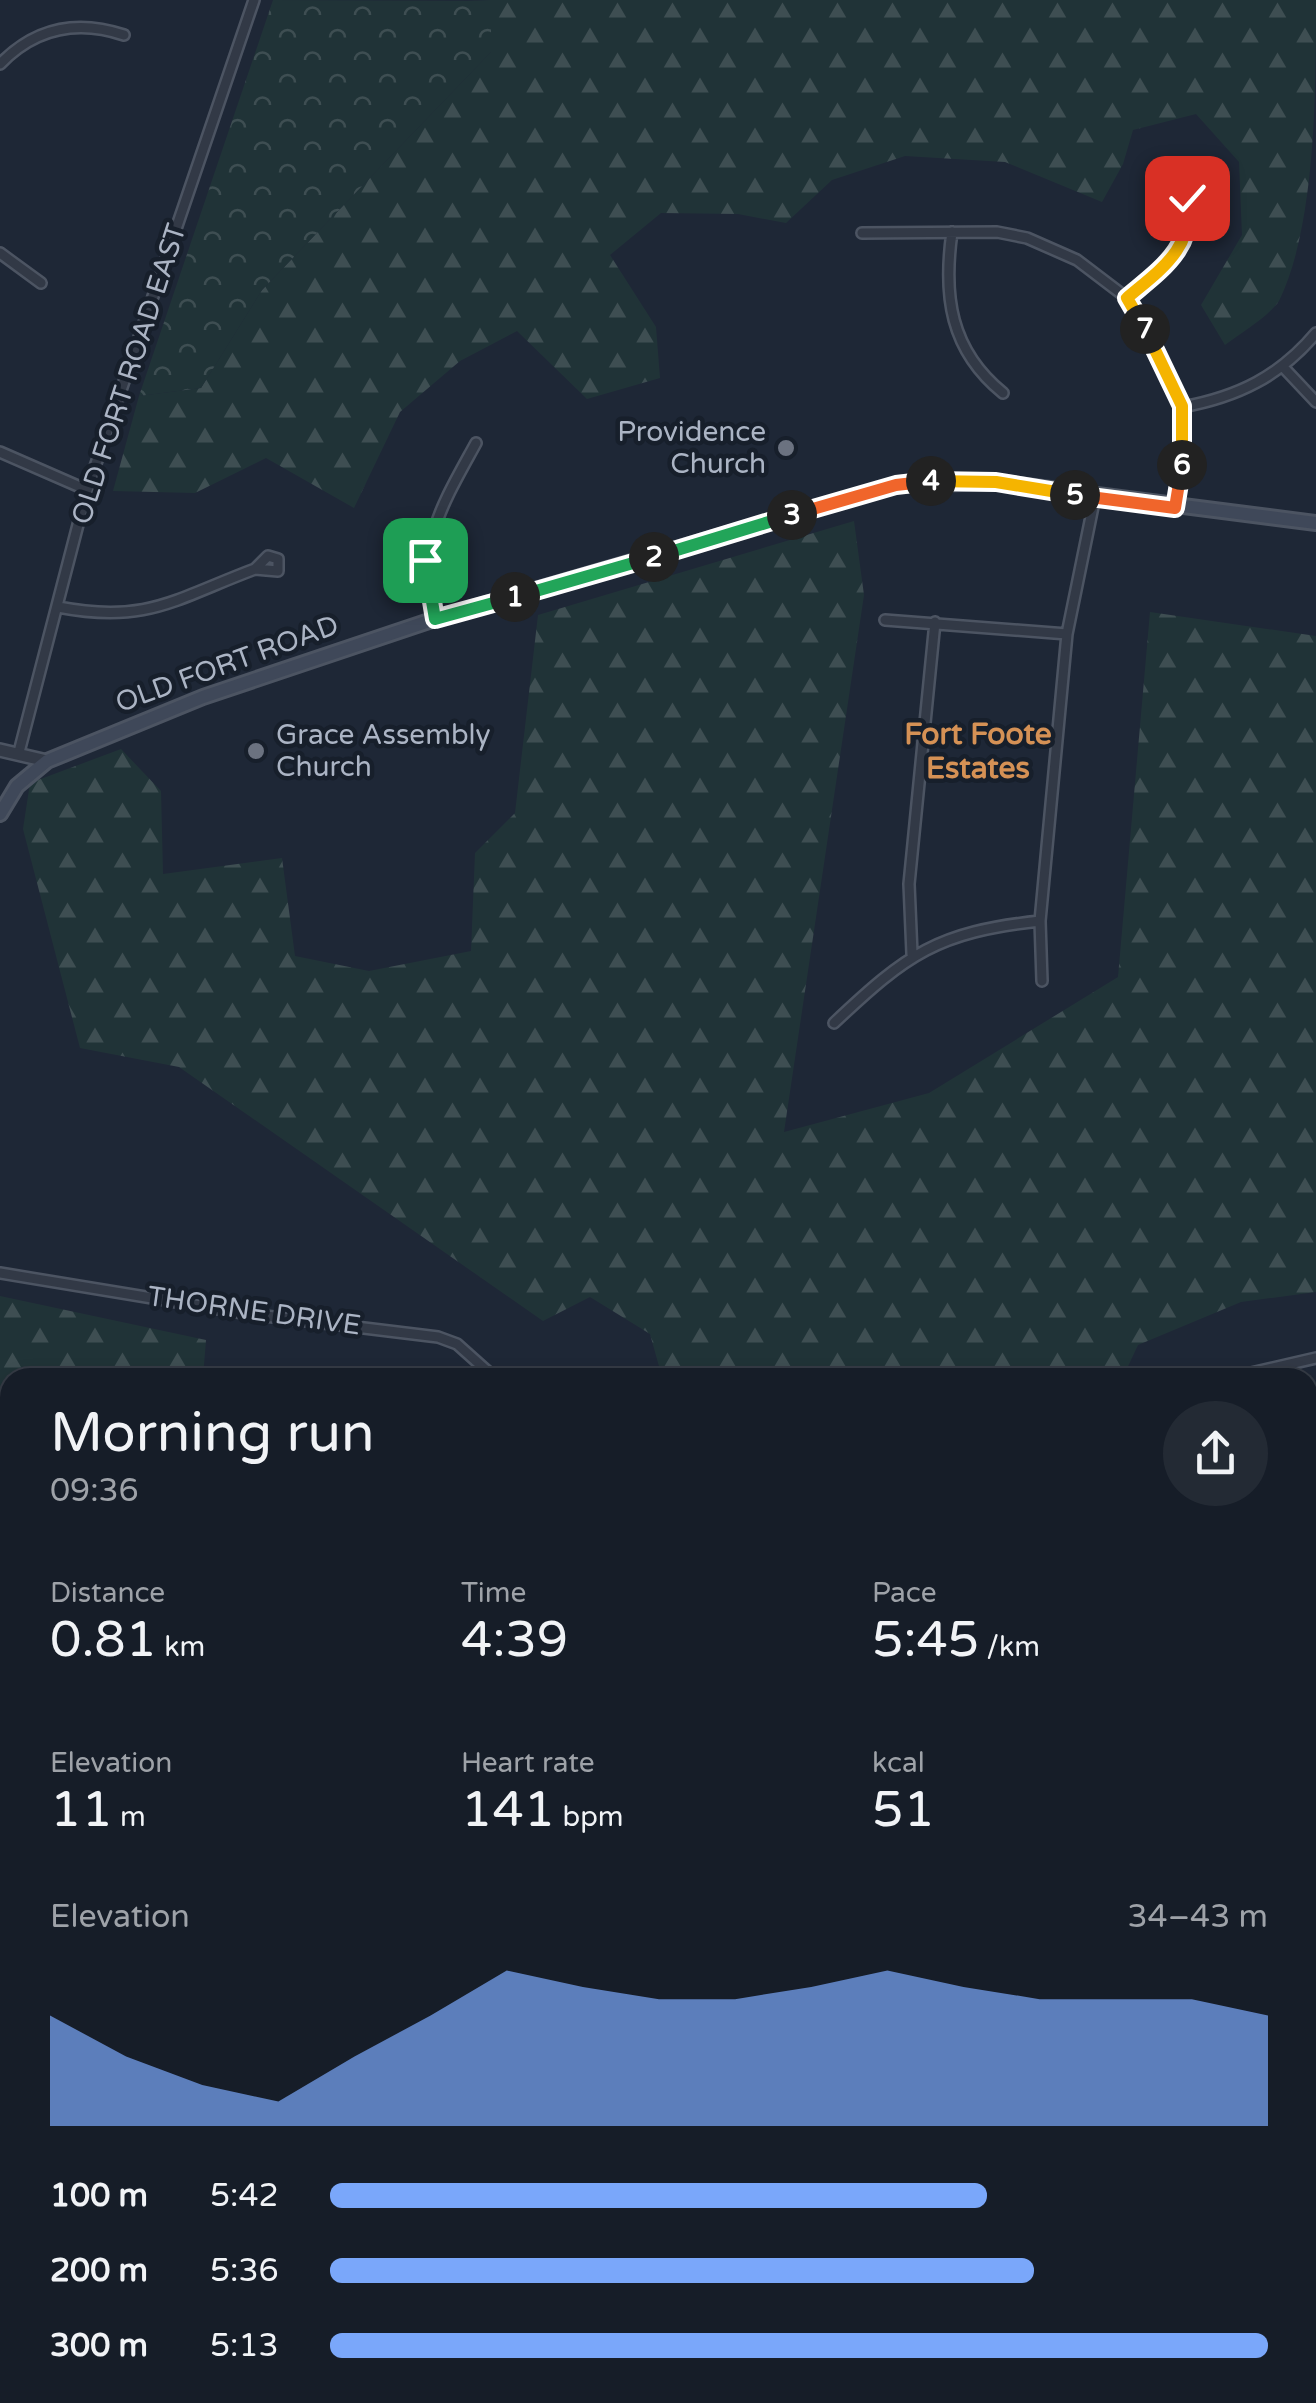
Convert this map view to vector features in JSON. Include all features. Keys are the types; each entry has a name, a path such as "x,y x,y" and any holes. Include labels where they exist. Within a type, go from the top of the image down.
{"main road":[{"name":"OLD FORT ROAD","path":"0,814 23,780 47,761 203,697 435,619 896,485 972,480 1316,523"}],"street":[{"name":"OLD FORT ROAD EAST","path":"19,752 87,490 254,0"},
{"path":"0,64 30,38 46,31 78,26 124,35"},
{"path":"1127,298 1167,266 1182,243 1188,208 1182,188"},
{"path":"952,232 948,278 954,327 975,366 1003,392"},
{"path":"862,234 997,232 1027,238 1077,260 1127,298 1182,406 1182,466 1175,508"},
{"path":"0,253 41,282"},
{"path":"1182,406 1230,394 1284,368 1316,333"},
{"path":"1284,368 1316,402"},
{"path":"435,619 426,585 429,542 438,514 476,444"},
{"path":"0,452 87,490"},
{"path":"1042,981 1040,921 1067,634 1096,497"},
{"path":"58,607 109,616 136,613 255,569"},
{"path":"885,620 1067,634"},
{"path":"912,954 909,884 935,622"},
{"path":"0,750 47,761"},
{"path":"834,1023 912,954 970,932 1040,921"},
{"name":"THORNE DRIVE","path":"0,1273 249,1314 438,1336 456,1344 484,1368"},
{"path":"1272,1368 1316,1358"}],"green space":[{"path":"273,0 491,1 491,52 262,290 201,388 139,396"},
{"path":"467,0 1316,0 1311,156 1291,270 1274,307 1225,345 1201,305 1242,235 1239,162 1196,114 1133,130 1123,164 1102,202 1005,162 905,156 832,180 786,223 738,214 661,213 610,255 656,327 660,378 587,399 517,331 460,361 400,412 354,508 266,458 195,493 113,491 139,396 201,388 262,290 491,52 491,1"},
{"path":"854,521 864,595 784,1132 929,1093 1118,977 1150,612 1316,636 1316,1292 1241,1302 1138,1345 1127,1368 659,1368 650,1334 590,1297 543,1321 179,1067 80,1048 23,829 30,783 121,749 161,791 163,874 282,858 295,956 369,971 471,951 475,853 515,813 538,615"},
{"path":"0,1296 206,1340 204,1368 0,1368"}],"place":[{"name":"Providence Church","path":"786,448"},
{"name":"Grace Assembly Church","path":"256,751"}],"district":[{"name":"Fort Foote Estates","path":"978,751"}],"route":[{"path":"425,560 426,585 435,619 912,482 996,482 1175,508 1184,447 1182,406 1163,361 1127,298 1173,260 1186,231 1187,198"}]}
